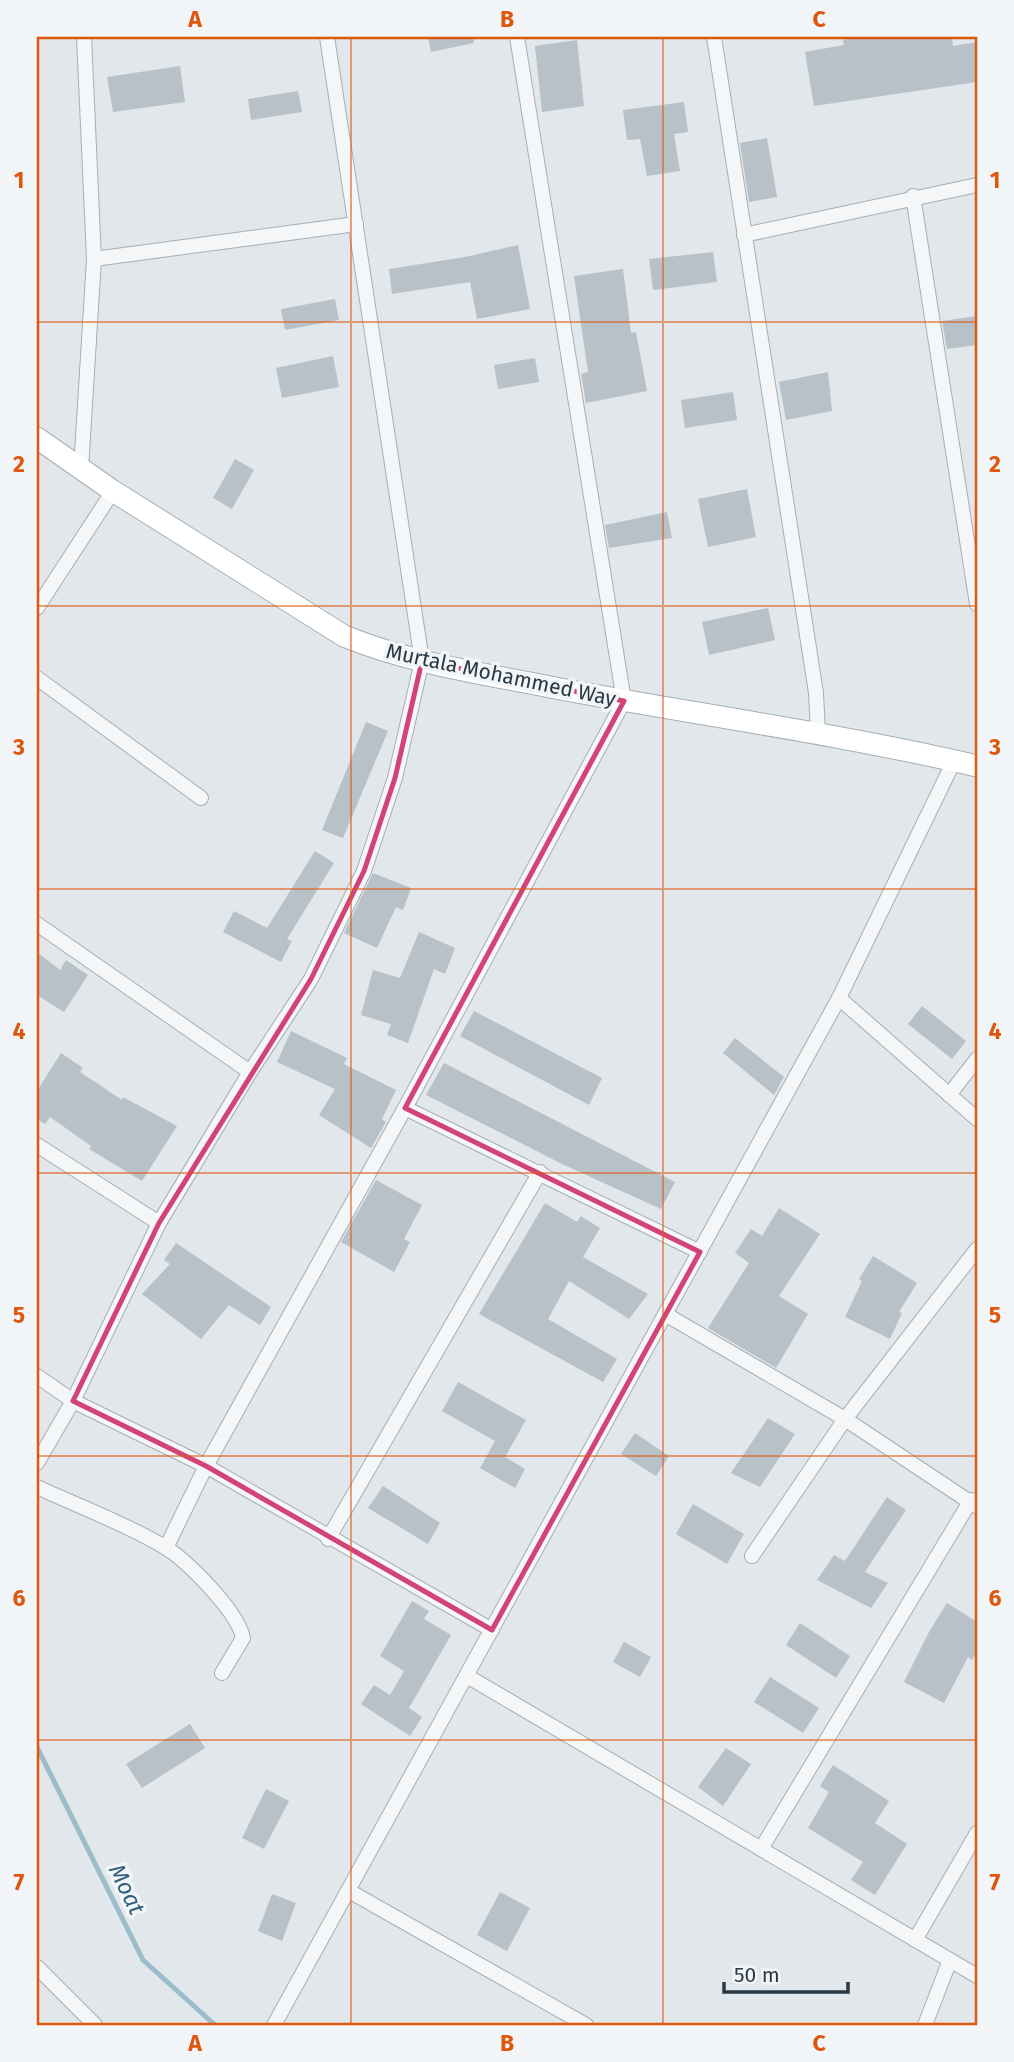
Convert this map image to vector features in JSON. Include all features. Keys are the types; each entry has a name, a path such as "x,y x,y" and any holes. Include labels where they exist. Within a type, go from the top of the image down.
{"street":[{"path":"82,469 94,259 84,37"},
{"path":"37,1463 73,1401 159,1223 250,1072 311,979 363,871 395,778 422,662 327,37"},
{"path":"166,1548 206,1466 405,1108 624,701 517,37"},
{"path":"714,37 816,693 818,733"},
{"path":"744,235 913,196 977,185"},
{"path":"913,196 977,604"},
{"path":"94,259 356,223"},
{"name":"Murtala Mohammed Way","path":"37,438 113,491 344,636 422,662 624,701 818,733 977,766"},
{"path":"37,608 113,491"},
{"path":"37,678 201,798"},
{"path":"274,2025 839,998 954,761"},
{"path":"37,924 250,1072"},
{"path":"839,998 977,1119"},
{"path":"949,1095 977,1059"},
{"path":"405,1108 700,1252"},
{"path":"37,1144 159,1223"},
{"path":"328,1539 540,1172"},
{"path":"752,1556 845,1419 977,1249"},
{"path":"666,1314 845,1419 974,1503 761,1849"},
{"path":"37,1376 73,1401 206,1466 328,1539 492,1630"},
{"path":"37,1487 166,1548 223,1602 241,1627 243,1638 239,1649 222,1673"},
{"path":"467,1676 977,1976"},
{"path":"915,1940 977,1833"},
{"path":"349,1891 586,2025"},
{"path":"925,2025 950,1960"},
{"path":"37,1967 94,2025"}],"highlighted area":[{"path":"422,661 624,701 405,1108 700,1252 492,1630 206,1466 73,1401 159,1223 311,979 364,871 395,778"}],"building":[{"path":"428,37 473,37 474,43 431,52"},
{"path":"859,37 952,37 953,46 977,42 977,82 814,106 805,52 844,45 843,40"},
{"path":"577,40 584,106 542,112 535,46"},
{"path":"180,66 185,102 113,112 107,77"},
{"path":"298,91 302,112 251,120 248,99"},
{"path":"684,102 688,132 674,134 680,171 647,176 640,139 627,140 623,110"},
{"path":"767,138 777,197 749,202 740,143"},
{"path":"518,245 530,309 477,319 470,282 392,294 389,269 465,257"},
{"path":"713,252 717,282 653,290 649,259"},
{"path":"623,269 631,333 636,332 647,391 586,403 581,374 588,372 574,276"},
{"path":"335,299 339,320 285,330 281,309"},
{"path":"977,316 977,345 947,349 942,321"},
{"path":"333,356 339,387 282,398 276,368"},
{"path":"535,358 539,382 498,389 494,365"},
{"path":"828,372 832,411 786,420 779,382"},
{"path":"733,392 737,420 685,428 681,400"},
{"path":"235,459 254,470 232,509 213,498"},
{"path":"747,489 756,537 708,547 698,499"},
{"path":"667,512 672,538 609,548 605,525"},
{"path":"768,608 775,640 709,655 702,622"},
{"path":"366,722 388,731 343,838 322,830"},
{"path":"315,851 334,863 287,939 292,941 281,962 223,932 234,911 267,928"},
{"path":"373,873 411,888 403,910 396,907 377,948 344,933"},
{"path":"419,932 455,948 445,974 434,969 408,1043 387,1035 391,1024 361,1015 373,970 400,978"},
{"path":"37,952 60,970 66,960 88,975 64,1012 37,995"},
{"path":"922,1006 966,1041 952,1059 908,1024"},
{"path":"474,1011 602,1078 589,1105 460,1036"},
{"path":"291,1031 347,1058 344,1064 396,1090 382,1119 386,1122 371,1148 319,1115 335,1089 277,1062"},
{"path":"735,1038 784,1077 774,1095 723,1053"},
{"path":"61,1053 83,1068 80,1072 122,1100 123,1097 177,1126 142,1181 89,1149 91,1146 50,1117 45,1124 37,1119 37,1091"},
{"path":"444,1063 675,1182 661,1209 564,1165 426,1095"},
{"path":"376,1180 422,1205 404,1239 410,1242 394,1272 341,1242"},
{"path":"545,1203 577,1222 581,1216 600,1228 583,1257 648,1294 629,1319 569,1281 548,1319 617,1359 603,1382 479,1314"},
{"path":"779,1208 820,1234 779,1296 808,1314 776,1368 708,1328 749,1263 735,1253 751,1229 762,1236"},
{"path":"176,1243 271,1307 260,1325 229,1305 201,1339 142,1294 170,1264 164,1260"},
{"path":"873,1256 917,1283 899,1312 902,1313 890,1339 845,1317 862,1281 859,1279"},
{"path":"458,1382 526,1420 505,1457 525,1469 515,1488 480,1468 495,1441 442,1411"},
{"path":"768,1418 795,1434 760,1487 731,1473"},
{"path":"635,1433 669,1456 656,1476 621,1454"},
{"path":"383,1486 440,1523 428,1544 368,1508"},
{"path":"887,1497 906,1510 865,1572 888,1583 871,1608 817,1580 834,1555 845,1561"},
{"path":"693,1504 744,1534 727,1564 676,1534"},
{"path":"412,1601 429,1611 424,1619 451,1635 409,1708 422,1717 410,1736 361,1704 374,1685 390,1695 404,1671 380,1656"},
{"path":"947,1603 977,1622 977,1651 972,1660 968,1657 944,1703 904,1682"},
{"path":"800,1623 850,1656 836,1678 786,1645"},
{"path":"624,1642 651,1657 640,1677 613,1662"},
{"path":"770,1677 819,1708 803,1733 754,1702"},
{"path":"190,1724 205,1748 142,1788 126,1764"},
{"path":"726,1748 751,1764 723,1806 698,1787"},
{"path":"833,1765 889,1801 875,1823 907,1844 875,1895 851,1880 863,1862 808,1828 829,1792 820,1786"},
{"path":"266,1789 289,1801 264,1849 242,1838"},
{"path":"500,1892 530,1908 507,1951 477,1935"},
{"path":"272,1894 296,1903 282,1941 258,1931"}],"waterway":[{"name":"Moat","path":"37,1747 143,1960 215,2025"}]}
